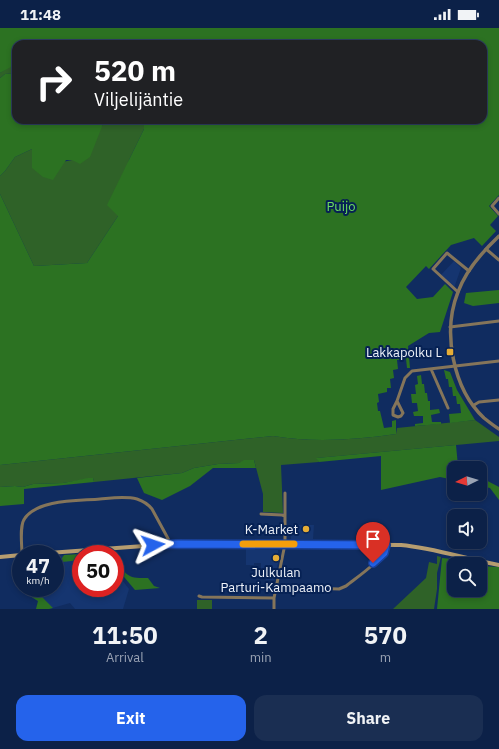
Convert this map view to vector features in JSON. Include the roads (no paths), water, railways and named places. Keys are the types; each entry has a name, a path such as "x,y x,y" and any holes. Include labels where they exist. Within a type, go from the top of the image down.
{"main road":[{"path":"64,552 171,544 386,545 418,547 499,565"},
{"path":"0,557 12,556"}],"street":[{"path":"499,198 492,206 499,214"},
{"path":"499,236 486,249 469,271 458,292 453,307 450,326 454,366 462,387 484,417 499,429"},
{"path":"486,249 499,260"},
{"path":"458,292 433,269 447,253 469,271"},
{"path":"450,326 499,321"},
{"path":"397,401 403,411 402,416 395,417 393,412 394,406 407,375 412,371 499,361"},
{"path":"430,369 448,408"},
{"path":"474,405 479,402 499,400"},
{"path":"274,609 274,598 285,544 286,494"},
{"path":"22,545 22,528 24,519 33,511 49,505 70,501 122,498 138,499 148,505 155,513 171,544"},
{"path":"261,514 285,516"},
{"path":"276,588 339,589 346,586 381,556 384,553 386,545"},
{"path":"199,596 274,598"}],"place":[{"name":"Lakkapolku L","path":"450,352"},
{"name":"K-Market","path":"306,529"},
{"name":"Julkulan Parturi-Kampaamo","path":"276,558"}],"park label":[{"name":"Puijo","path":"341,206"}]}
